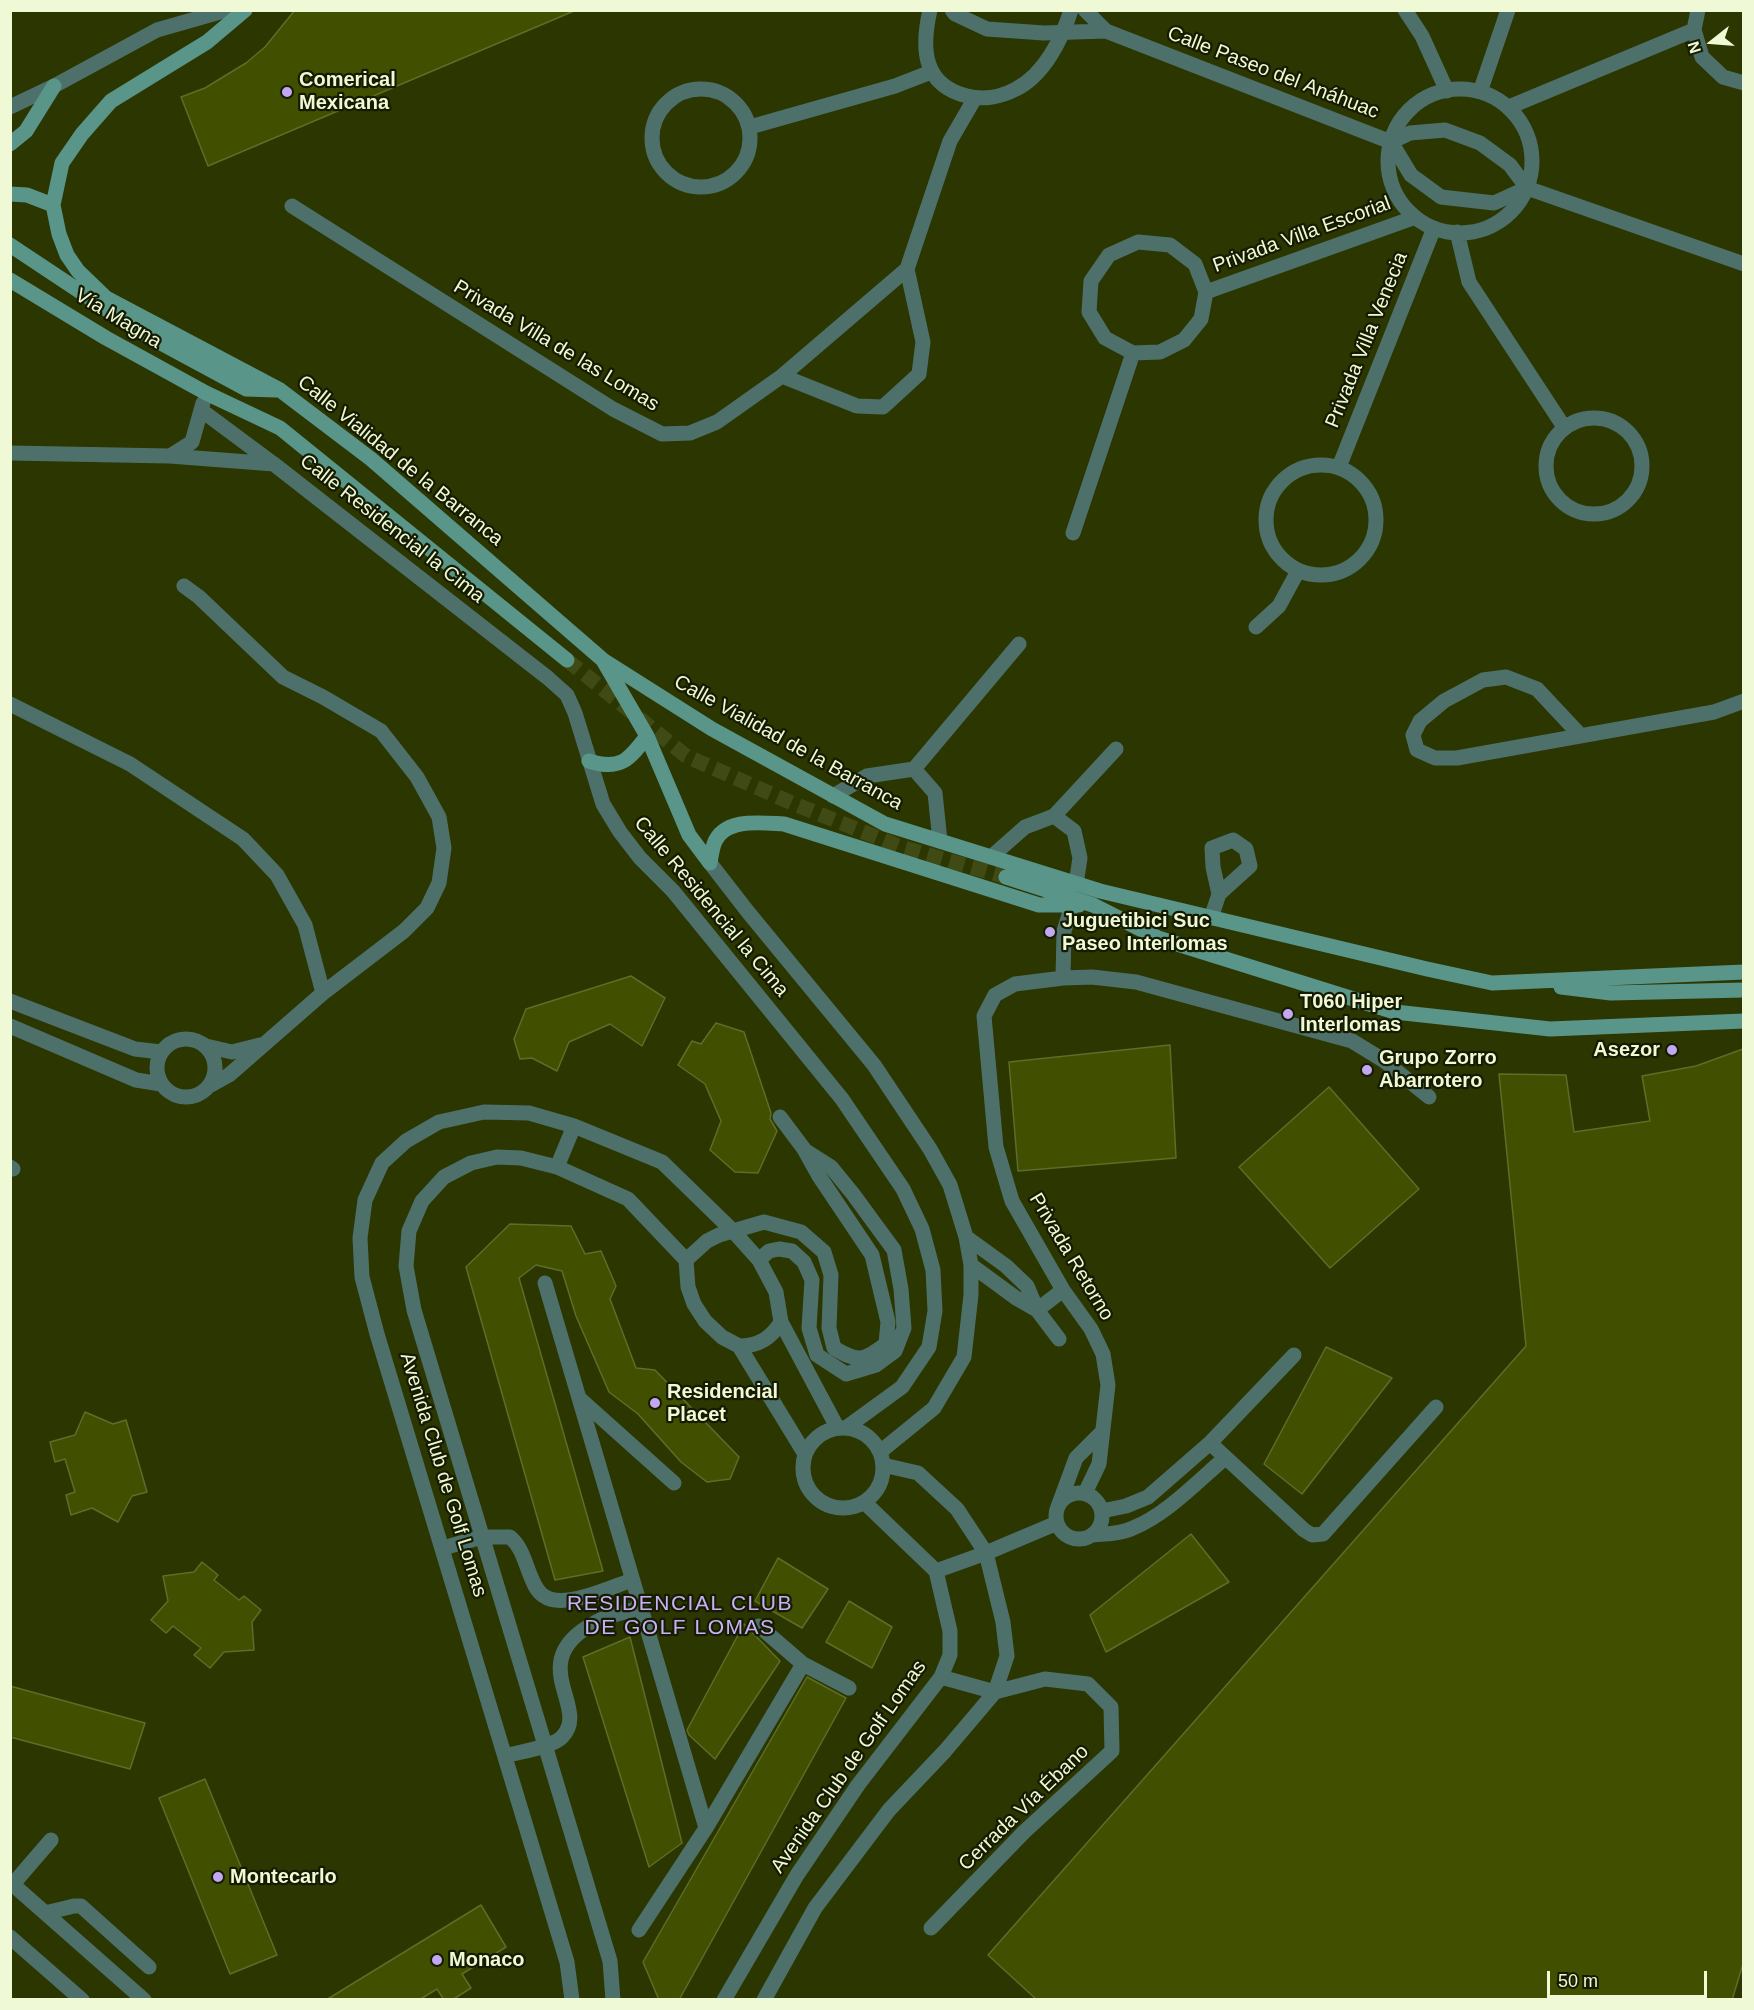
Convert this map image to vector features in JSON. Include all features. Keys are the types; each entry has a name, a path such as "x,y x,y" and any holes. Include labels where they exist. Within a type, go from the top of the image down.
{"main road":[{"path":"10,194 27,195 53,204 62,163 82,134 111,101 207,42 245,10"},
{"path":"10,144 26,131 54,86"},
{"name":"Calle Vialidad de la Barranca","path":"53,204 59,234 67,255 78,271 106,298 280,390 371,459 603,660 712,729 885,824 1076,884 1210,918 1491,983 1743,972"},
{"path":"10,245 144,334 246,389 280,390"},
{"name":"Vía Magna","path":"10,280 106,338 206,393"},
{"path":"206,393 280,428 567,660"},
{"path":"603,660 647,736 689,835 710,863"},
{"path":"589,761 611,766 622,763 633,754 647,736"},
{"path":"710,863 714,843 723,832 744,823 784,824 1039,905 1093,905"},
{"path":"1006,877 1093,905 1158,938 1395,1012 1550,1029 1743,1021"},
{"path":"1520,982 1611,993 1743,990"}],"street":[{"path":"10,106 54,86 157,30 227,10"},
{"path":"930,10 925,46 931,72 942,86 955,93 975,98 998,97 1018,89 1034,75 1049,57 1063,33 1071,10"},
{"path":"952,10 955,14 987,29 1044,33 1106,31"},
{"path":"1086,10 1106,31"},
{"path":"1405,10 1422,36 1447,92"},
{"path":"1480,92 1508,10"},
{"path":"1698,10 1694,30 1702,57 1723,77 1743,83"},
{"path":"1509,107 1694,30"},
{"name":"Calle Paseo del Anáhuac","path":"1106,31 1391,142 1411,175 1442,197 1494,203 1527,188 1510,165 1480,143 1445,130 1410,133 1391,142"},
{"path":"750,127 895,87 931,72"},
{"path":"695,88 719,92 739,105 750,127 749,151 738,172 718,186 694,188 672,179 656,161 650,138 657,114 662,108 673,96 695,88"},
{"path":"1447,92 1480,92 1496,98 1509,107 1525,125 1533,148 1533,172 1527,188 1506,215 1483,228 1457,232 1434,228 1413,218 1400,204 1390,187 1386,169 1394,129 1408,112 1426,99 1447,92"},
{"path":"782,376 857,406 883,407 919,374 923,342 907,269 950,141 975,98"},
{"path":"1527,188 1743,264"},
{"name":"Privada Villa de las Lomas","path":"292,206 613,409 662,434 690,433 717,422 782,376 907,269"},
{"name":"Privada Villa Escorial","path":"1206,292 1413,218"},
{"name":"Privada Villa Venecia","path":"1339,467 1434,228"},
{"path":"1457,232 1469,282 1563,427"},
{"name":"Privada Villa Escorial","path":"1138,242 1170,245 1195,264 1206,292 1201,319 1184,340 1160,352 1133,353 1105,338 1089,312 1091,281 1109,255 1138,242"},
{"path":"1073,533 1133,353"},
{"path":"170,456 192,442 206,393"},
{"name":"Calle Residencial la Cima","path":"201,410 275,465 567,695 575,713 603,804 620,832 640,858 673,891 842,1099 903,1189 922,1229 933,1270 935,1311 929,1347 902,1387 842,1427"},
{"path":"1587,417 1612,420 1632,435 1642,459 1639,484 1624,504 1601,514 1592,513 1576,511 1556,496 1545,472 1548,447 1563,427 1587,417"},
{"path":"10,453 170,456 275,465"},
{"path":"1318,464 1339,467 1358,478 1372,496 1377,518 1374,541 1361,560 1342,572 1320,576 1298,571 1281,558 1270,541 1266,520 1270,499 1281,482 1298,469 1318,464"},
{"path":"1256,627 1279,606 1298,571"},
{"path":"10,1026 136,1080 161,1084 172,1094 186,1098 200,1095 211,1085 229,1075 323,993 404,931 427,908 439,883 444,848 439,817 417,777 381,731 283,677 184,586"},
{"path":"833,796 867,776 914,769 1019,644"},
{"path":"1581,736 1537,690 1506,677 1483,680 1444,701 1420,721 1413,735 1417,750 1435,758 1457,758 1581,736 1714,712 1743,701"},
{"path":"10,704 130,764 243,839 277,875 305,925 323,993"},
{"path":"991,857 1025,827 1054,816 1116,749"},
{"path":"914,769 935,793 940,841"},
{"path":"1054,816 1074,831 1080,858 1076,884"},
{"path":"1210,918 1219,894 1250,866 1246,849 1233,840 1212,848 1213,867 1219,894"},
{"name":"Calle Residencial la Cima","path":"710,863 874,1065 930,1149 950,1185 966,1237 971,1265 971,1295 964,1357 934,1408 881,1459"},
{"path":"1063,978 1064,931 1072,905"},
{"name":"Privada Retorno","path":"1085,1493 1099,1464 1108,1385 1103,1354 1091,1329 1063,1290 1012,1201 996,1147 984,1016 995,995 1015,984 1063,978 1115,978 1136,982 1352,1041 1383,1060 1429,1098"},
{"path":"10,1001 135,1049 161,1052"},
{"path":"161,1084 157,1068 161,1052 174,1041 191,1038 206,1046 232,1052 263,1044"},
{"path":"206,1046 214,1057 216,1071 211,1085"},
{"name":"Avenida Club de Golf Lomas","path":"572,2000 567,1962 377,1334 362,1277 360,1238 365,1200 382,1164 406,1141 439,1122 484,1112 529,1113 574,1126 662,1162 733,1231 759,1260 777,1292 782,1322 842,1427"},
{"path":"780,1117 804,1149 819,1176 872,1256 888,1322 886,1344 868,1357 852,1359 834,1348 829,1328 831,1275 824,1252 801,1232 764,1222 706,1241 686,1260 688,1287 694,1304 705,1321 722,1337 739,1346 752,1346 764,1341 782,1322"},
{"path":"557,1167 574,1126"},
{"path":"759,1260 769,1251 779,1249 792,1251 804,1262 812,1280 809,1328 817,1355 846,1374 876,1365 895,1351 904,1328 901,1289 894,1250 831,1167 804,1149"},
{"name":"Avenida Club de Golf Lomas","path":"613,2000 610,1961 414,1310 406,1266 409,1231 422,1201 444,1177 471,1164 497,1157 521,1158 557,1167 628,1199 686,1260"},
{"path":"966,1237 1006,1266 1027,1286 1037,1310 1059,1339"},
{"path":"971,1265 1016,1298 1037,1310"},
{"path":"545,1283 706,1828"},
{"path":"1037,1310 1063,1290"},
{"path":"739,1346 805,1454"},
{"path":"1102,1510 1126,1506 1149,1497 1210,1443 1294,1355"},
{"path":"579,1398 674,1483"},
{"path":"1210,1443 1304,1530 1312,1535 1323,1534 1436,1407"},
{"path":"842,1427 867,1435 875,1443 881,1459 882,1476 873,1495 864,1502 847,1508 838,1508 821,1502 814,1496 805,1481 803,1472 805,1454 817,1436 827,1430 842,1427"},
{"path":"864,1502 936,1571 986,1553 1057,1517 1076,1458 1101,1433"},
{"path":"1092,1535 1101,1526 1102,1510 1096,1499 1085,1493 1073,1493 1062,1500 1057,1517 1066,1534 1079,1539 1132,1529 1159,1514 1225,1458"},
{"path":"764,2000 815,1908 842,1872 889,1810 945,1751 995,1692 1006,1656 1003,1622 986,1553 957,1509 918,1473 881,1459"},
{"path":"1149,1497 1159,1514"},
{"path":"443,1548 482,1537 510,1537 518,1544 537,1589 543,1596 554,1601 567,1601 632,1580"},
{"name":"Avenida Club de Golf Lomas","path":"724,2000 797,1875 845,1803 941,1677 950,1655 950,1631 936,1571"},
{"path":"506,1756 562,1738 568,1728 570,1714 560,1671 563,1653 571,1639 598,1621 640,1608"},
{"path":"759,1626 803,1664 849,1688"},
{"path":"639,1930 706,1828 803,1664"},
{"path":"941,1677 995,1692"},
{"name":"Cerrada Vía Ébano","path":"931,1928 1024,1832 1112,1751 1111,1707 1088,1684 1045,1679 995,1692"},
{"path":"51,1840 12,1883 144,2000"},
{"path":"45,1913 81,1906 148,1967"},
{"path":"10,1937 82,2000"},
{"path":"64,1984 69,2000"}],"building":[{"name":"Comerical Mexicana","path":"295,10 574,11 208,166 181,97 205,88 246,63 265,47"},
{"path":"631,976 665,998 642,1046 610,1024 569,1042 557,1071 532,1058 520,1059 514,1039 526,1009"},
{"path":"716,1023 744,1032 771,1113 770,1119 777,1131 758,1173 735,1172 710,1150 721,1121 705,1084 678,1065 692,1041 701,1044"},
{"path":"1170,1045 1176,1158 1018,1171 1009,1062"},
{"path":"1743,1049 1743,1964 1732,2000 1037,2000 988,1955 1526,1346 1499,1074 1566,1075 1574,1132 1650,1121 1642,1076 1696,1066"},
{"path":"1329,1087 1419,1189 1330,1268 1239,1167"},
{"name":"Residencial Placet","path":"510,1224 571,1226 585,1254 601,1251 616,1286 610,1299 636,1368 655,1370 739,1457 730,1479 707,1482 681,1462 638,1414 609,1392 576,1316 562,1271 536,1265 519,1278 603,1571 555,1580 466,1267"},
{"path":"1326,1347 1392,1378 1302,1494 1264,1464"},
{"path":"85,1412 113,1424 126,1420 147,1492 132,1496 118,1522 92,1508 71,1515 66,1495 75,1492 65,1459 55,1462 50,1442 75,1435"},
{"path":"1191,1534 1229,1582 1106,1652 1090,1615"},
{"path":"778,1558 828,1589 802,1628 755,1601"},
{"path":"202,1562 218,1575 214,1580 239,1600 244,1596 261,1610 252,1622 254,1650 224,1652 210,1668 194,1655 201,1648 173,1626 166,1633 151,1620 168,1601 163,1576 194,1572"},
{"path":"849,1601 892,1627 872,1668 826,1642"},
{"path":"744,1624 780,1661 715,1759 689,1735 687,1730"},
{"path":"630,1637 682,1843 649,1867 583,1657"},
{"path":"807,1677 846,1698 679,2000 659,2000 643,1962"},
{"path":"10,1686 145,1723 130,1769 10,1737"},
{"name":"Montecarlo","path":"205,1779 277,1955 230,1974 159,1798"},
{"name":"Monaco","path":"481,1905 506,1947 462,1974 471,1988 452,2000 444,2000 437,1989 419,2000 326,2000"}],"tunnel":[{"path":"567,660 686,756 792,803 901,847 1006,877"}],"place":[{"name":"Comerical Mexicana","path":"287,92"},
{"name":"Juguetibici Suc Paseo Interlomas","path":"1050,932"},
{"name":"T060 Hiper Interlomas","path":"1288,1014"},
{"name":"Asezor","path":"1672,1050"},
{"name":"Grupo Zorro Abarrotero","path":"1367,1070"},
{"name":"Residencial Placet","path":"655,1403"},
{"name":"Montecarlo","path":"218,1877"},
{"name":"Monaco","path":"437,1960"}],"district":[{"name":"RESIDENCIAL CLUB DE GOLF LOMAS","path":"680,1616"}]}
